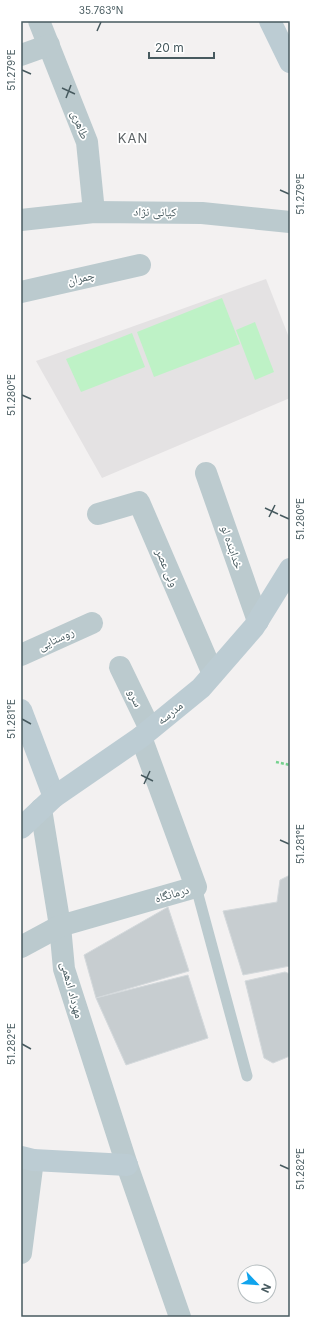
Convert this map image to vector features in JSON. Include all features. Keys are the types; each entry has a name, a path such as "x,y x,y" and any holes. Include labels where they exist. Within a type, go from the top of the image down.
{"street":[{"name":"طاهری","path":"39,21 87,142 94,212"},
{"path":"270,21 290,62"},
{"path":"21,55 48,45"},
{"name":"کیانی نژاد","path":"21,220 94,212 202,213 290,222"},
{"name":"چمران","path":"21,292 140,265"},
{"name":"خدابنده لو","path":"206,473 258,620"},
{"name":"ولی عصر","path":"98,514 139,502 213,674"},
{"name":"مدرسه","path":"21,828 47,803 146,733 201,688 258,620 290,569"},
{"name":"روستایی","path":"21,655 92,623"},
{"name":"سرو","path":"120,667 146,733"},
{"path":"21,710 47,803"},
{"name":"درمانگاه","path":"21,946 60,926 196,887 146,733"},
{"name":"مهرداد ادهمی","path":"47,803 64,969 127,1165 180,1317"},
{"path":"21,1253 27,1158 127,1165"}],"lane":[{"path":"196,887 247,1076"}],"path":[{"path":"276,762 290,765"}],"shaded area":[{"path":"266,279 290,340 290,398 102,478 36,361"}],"green space":[{"path":"222,298 240,344 154,377 137,332"},
{"path":"255,322 274,372 255,380 236,330"},
{"path":"132,333 145,367 81,392 66,359"}],"building":[{"path":"290,875 290,966 243,975 223,911 277,902 280,880"},
{"path":"168,907 189,971 96,998 84,955"},
{"path":"285,972 290,974 290,1056 273,1063 264,1058 245,981"},
{"path":"188,975 208,1038 126,1065 96,998"}],"district":[{"name":"KAN","path":"133,138"}]}
